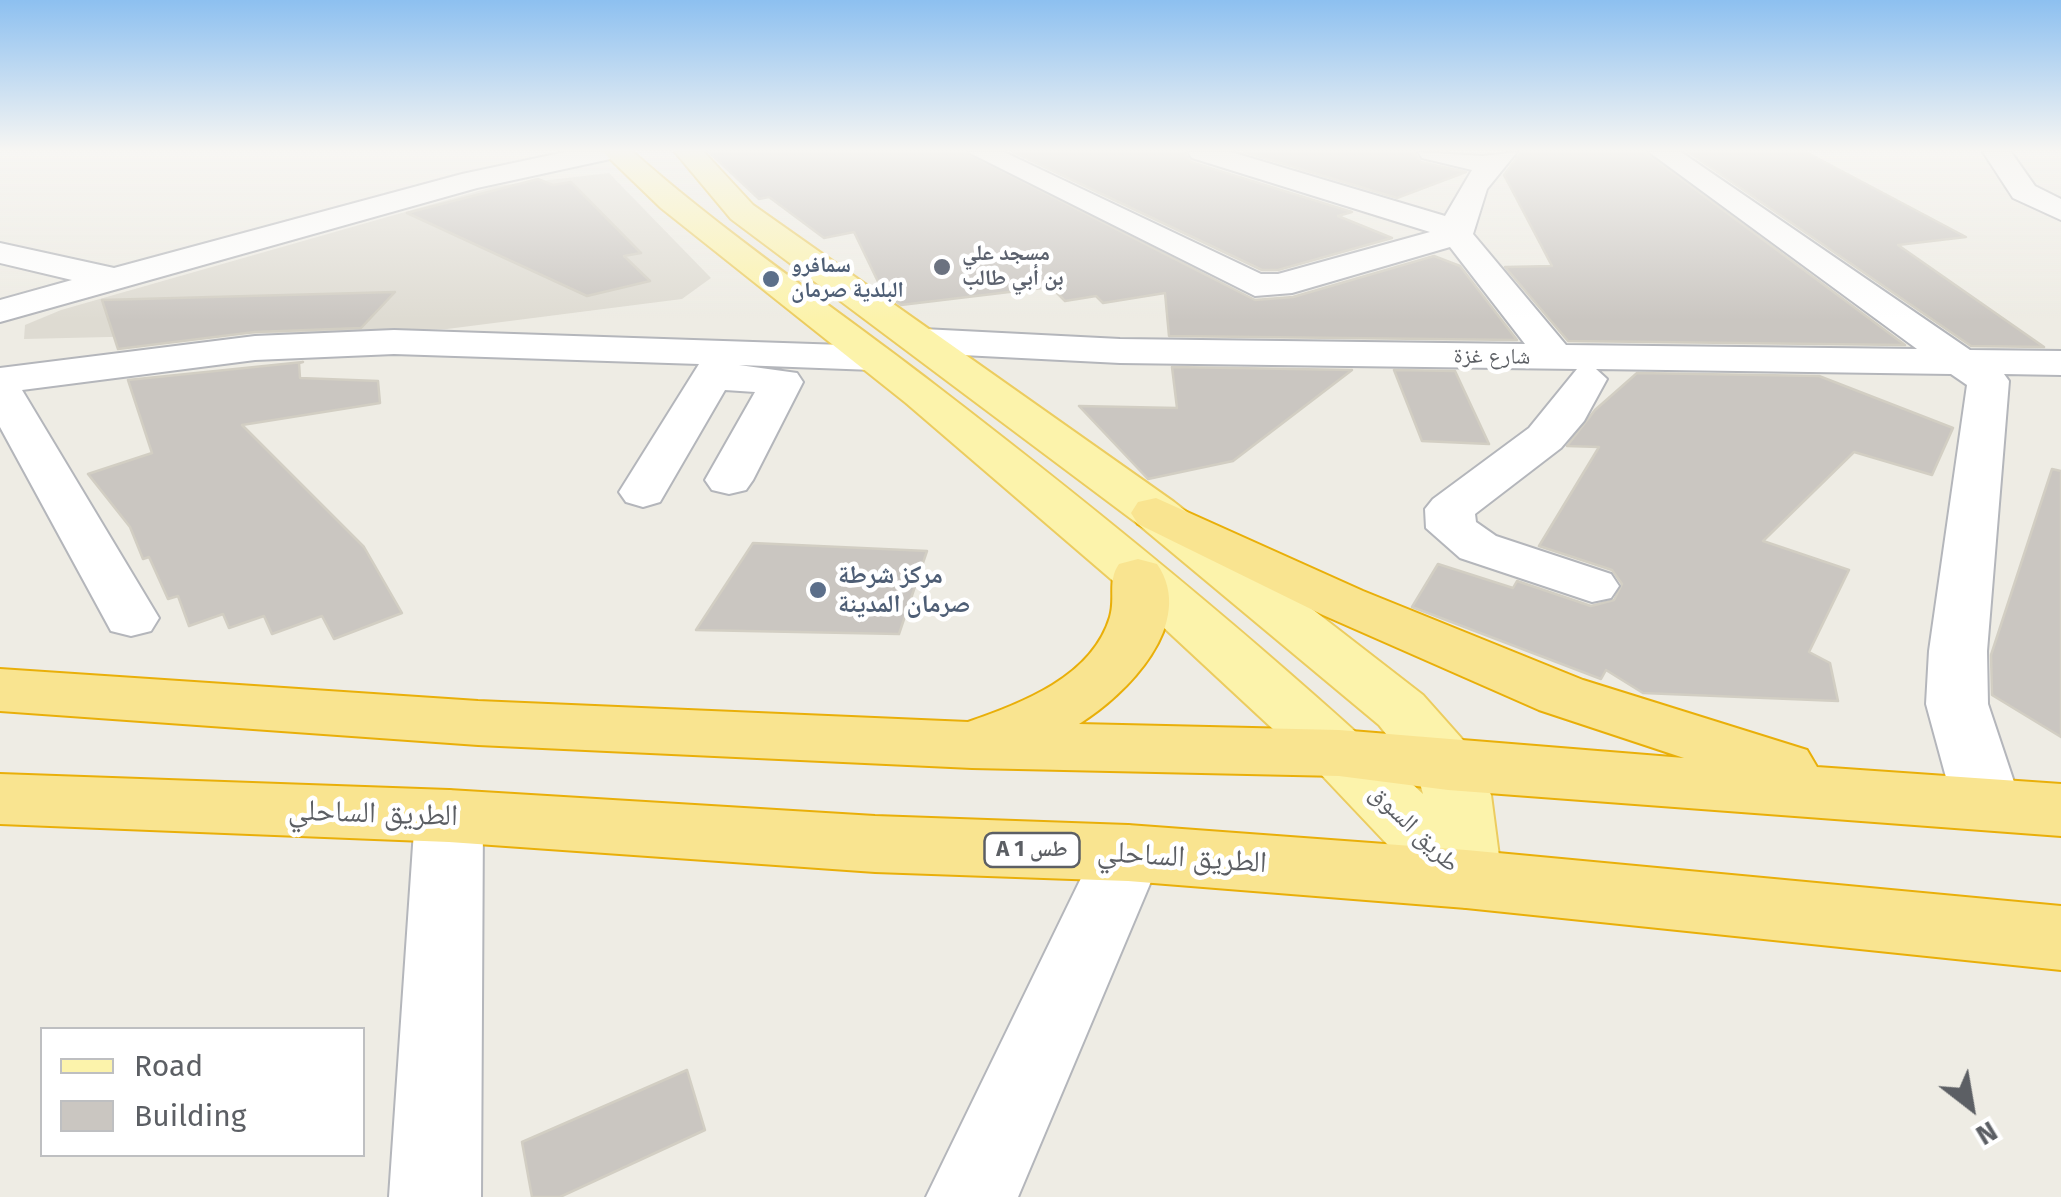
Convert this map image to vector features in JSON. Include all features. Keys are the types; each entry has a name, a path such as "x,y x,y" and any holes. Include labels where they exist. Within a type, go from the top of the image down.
{"highway":[{"path":"1156,513 1343,603 1561,695 1863,793"},
{"path":"972,745 1037,722 1088,690 1123,652 1139,613 1138,575"},
{"path":"0,690 478,723 972,745 1339,753 1448,766 2061,810"},
{"name":"الطريق الساحلي","path":"0,799 449,816 875,844 1128,853 1466,879 2061,938"}],"main road":[{"name":"طريق السوق","path":"680,208 921,394 1138,575 1339,753 1466,879"},
{"name":"طريق السوق","path":"738,208 1156,513 1401,710 1448,766 1457,795 1466,879"},
{"path":"921,394 980,383"}],"street":[{"path":"0,311 371,208"},
{"path":"1098,208 1255,284 1279,284 1456,232 1469,208"},
{"path":"1379,208 1456,232 1571,369 1562,421 1450,509 1451,528 1478,546 1592,586"},
{"path":"1742,208 1972,371 1956,704 1987,803"},
{"path":"0,253 114,279"},
{"path":"0,380 256,348 394,342 720,365 874,358"},
{"name":"شارع غزة","path":"923,342 1571,369"},
{"name":"شارع غزة","path":"980,383 1571,369 1972,371 2061,363"},
{"path":"720,365 782,382 729,480"},
{"path":"643,492 720,365"},
{"name":"شارع غزة","path":"1972,371 2061,383"},
{"path":"0,388 131,618"},
{"path":"435,1197 449,816"},
{"path":"972,1197 1128,853"}],"shaded area":[{"path":"419,208 643,208 711,278 682,299 447,329 24,339 25,325 61,310"}],"building":[{"path":"427,208 596,208 641,253 624,256 650,281 587,296 407,213"},
{"path":"784,208 1074,208 1255,300 1293,297 1434,256 1460,266 1517,340 1169,336 1165,293 1103,303 1096,296 1065,301 1051,287 901,305 883,292 854,232 824,238"},
{"path":"1131,208 1339,208 1352,212 1338,216 1392,238 1278,270 1262,270"},
{"path":"1521,208 1720,208 1905,345 1568,341 1505,267 1552,266"},
{"path":"1769,208 1911,208 1966,237 1898,245 2044,347 1971,346"},
{"path":"395,292 361,328 255,332 118,349 102,300"},
{"path":"303,362 299,363 300,378 378,381 380,403 242,425 364,547 402,613 334,639 322,616 272,634 264,616 229,628 223,614 189,626 178,596 168,599 149,557 143,559 130,527 88,474 152,453 128,380"},
{"path":"1172,367 1352,370 1233,461 1148,479 1079,406 1177,408"},
{"path":"1394,370 1455,371 1489,444 1422,441"},
{"path":"1637,373 1819,376 1953,428 1932,475 1854,452 1763,541 1849,570 1809,652 1830,663 1838,701 1643,693 1606,670 1601,679 1412,607 1438,564 1513,588 1517,581 1591,606 1614,600 1622,584 1612,570 1539,546 1599,447 1567,446 1595,410"},
{"path":"2052,469 2061,471 2061,737 1992,695 1991,655"},
{"name":"مركز شرطة صرمان المدينة","path":"753,543 927,551 899,634 696,630"},
{"path":"687,1070 705,1130 560,1197 532,1197 522,1142"}],"place":[{"name":"مسجد علي بن أبي طالب","path":"942,267"},
{"name":"سمافرو البلدية صرمان","path":"771,279"},
{"name":"مركز شرطة صرمان المدينة","path":"818,590"}]}
